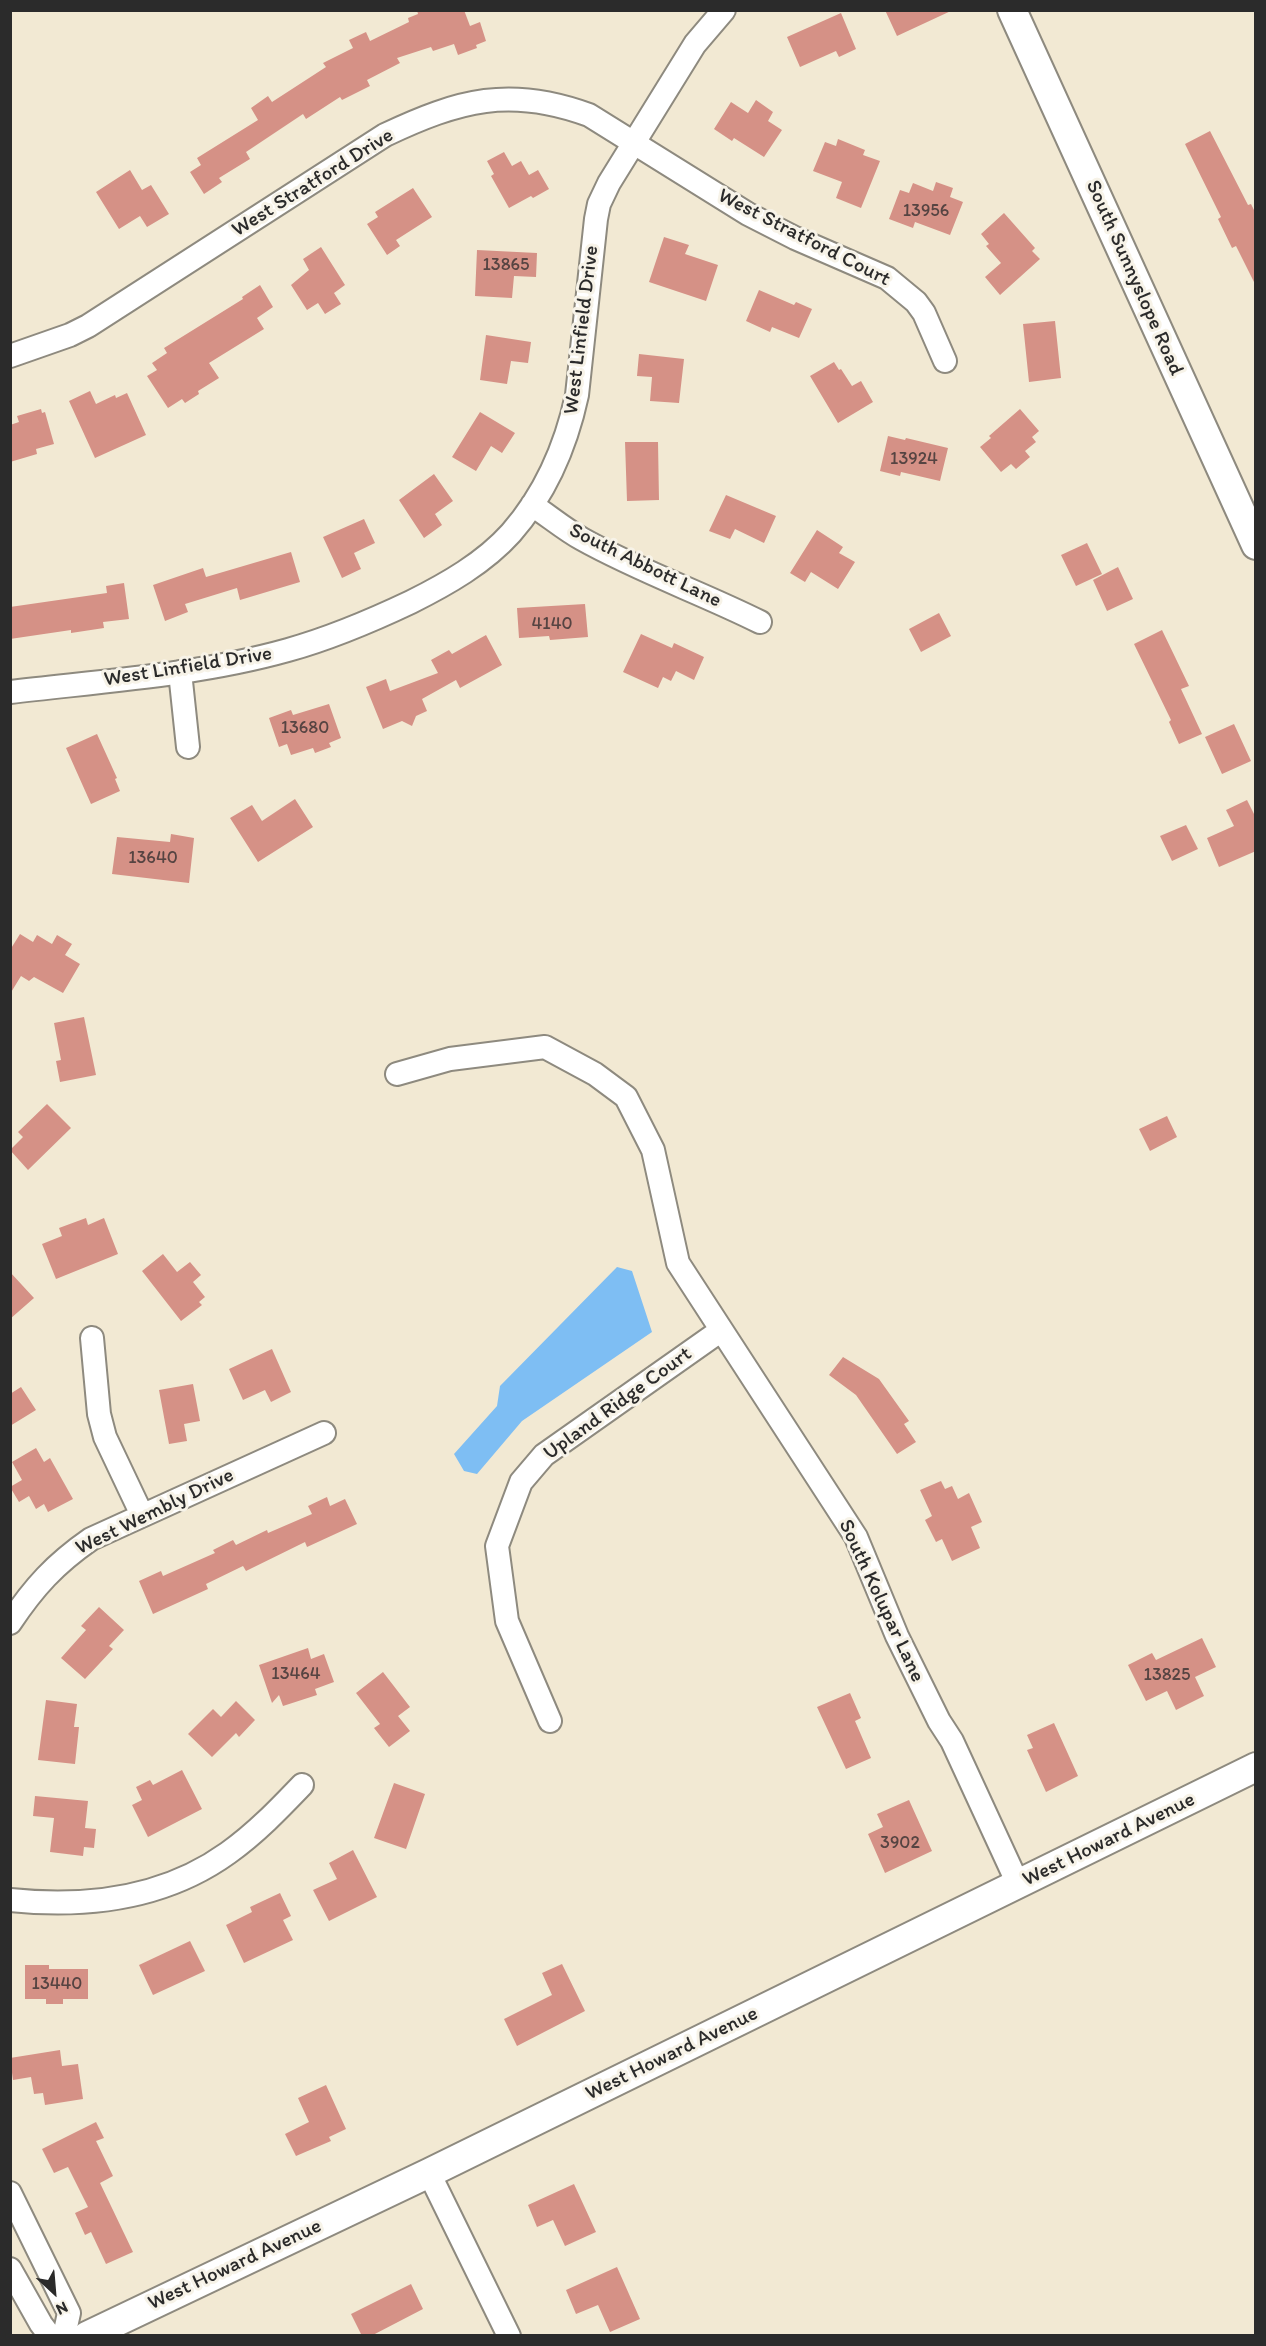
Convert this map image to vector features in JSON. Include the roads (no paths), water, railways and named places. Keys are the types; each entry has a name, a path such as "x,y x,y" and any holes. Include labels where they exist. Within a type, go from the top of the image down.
{"street":[{"name":"West Linfield Drive","path":"10,692 222,666 326,638 385,615 425,595 459,575 510,535 551,475 563,449 573,416 591,253 599,204 634,141 695,44 724,10"},
{"name":"South Sunnyslope Road","path":"1012,10 1256,545"},
{"name":"West Stratford Drive","path":"10,356 61,339 88,326 385,135 429,115 456,106 489,100 539,100 589,115 634,141"},
{"name":"West Stratford Court","path":"634,141 748,214 795,238 887,278 905,291 924,313 945,361"},
{"name":"South Abbott Lane","path":"532,505 580,538 760,622"},
{"path":"180,672 188,747"},
{"name":"South Kolupar Lane","path":"397,1074 450,1059 545,1047 595,1074 626,1097 653,1150 678,1263 720,1331 856,1537 897,1636 939,1721 952,1741 1018,1884"},
{"name":"Upland Ridge Court","path":"550,1721 507,1621 497,1545 521,1482 544,1455 720,1331"},
{"path":"92,1338 99,1414 105,1437 142,1515"},
{"name":"West Wembly Drive","path":"10,1623 31,1592 67,1555 91,1539 324,1433"},
{"name":"West Howard Avenue","path":"87,2336 429,2173 1256,1767"},
{"path":"10,1900 53,1904 93,1903 131,1896 166,1885 194,1873 227,1854 258,1829 302,1785"},
{"path":"429,2173 509,2336"},
{"path":"10,2193 69,2313 64,2336"},
{"path":"10,2269 50,2336"}],"water":[{"path":"617,1267 632,1271 652,1332 522,1421 477,1474 464,1471 454,1454 497,1406 500,1386"}]}
